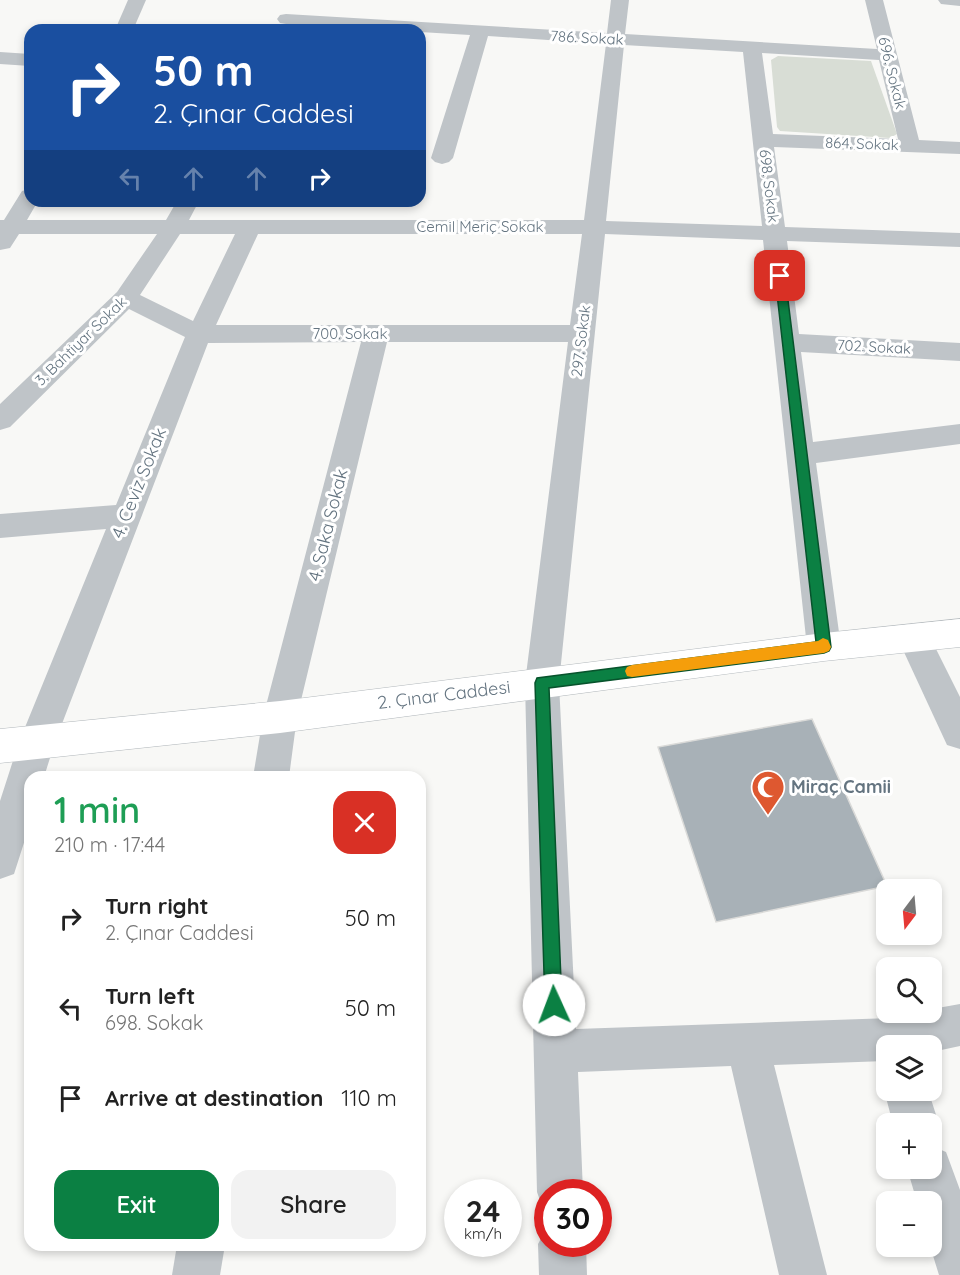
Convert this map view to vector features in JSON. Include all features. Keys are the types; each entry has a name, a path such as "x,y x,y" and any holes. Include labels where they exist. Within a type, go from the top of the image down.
{"street":[{"path":"127,24 137,0"},
{"path":"284,24 296,0"},
{"name":"297. Sokak","path":"560,1179 542,683 620,0"},
{"name":"696. Sokak","path":"874,0 910,146"},
{"path":"947,0 960,1"},
{"name":"786. Sokak","path":"426,30 888,56"},
{"path":"442,158 480,32"},
{"name":"698. Sokak","path":"752,48 824,647"},
{"path":"0,58 24,60"},
{"name":"864. Sokak","path":"763,140 960,148"},
{"path":"4,233 24,205"},
{"name":"3. Bahtiyar Sokak","path":"0,420 126,298 185,207"},
{"name":"Cemil Meriç Sokak","path":"4,233 174,226 594,227 960,240"},
{"name":"4. Ceviz Sokak","path":"28,771 37,742 199,334 250,226"},
{"name":"700. Sokak","path":"126,298 199,334 582,333"},
{"name":"4. Saka Sokak","path":"272,771 280,717 376,334"},
{"name":"702. Sokak","path":"787,342 960,352"},
{"path":"801,454 960,434"},
{"path":"0,526 126,516"},
{"name":"2. Çınar Caddesi","path":"0,746 280,717 824,647 960,633"},
{"path":"913,637 960,733"},
{"name":"4. Ceviz Sokak","path":"0,860 24,783"},
{"path":"920,1035 960,1025"},
{"path":"555,1052 748,1044 876,1042"},
{"path":"748,1044 803,1275"},
{"path":"933,1179 960,1268"},
{"path":"196,1275 200,1251"},
{"path":"562,1257 563,1275"}],"shaded area":[{"path":"778,56 871,61 897,134 890,138 780,131 777,127 771,60"}],"building":[{"name":"Miraç Camii","path":"812,719 884,879 876,879 876,888 716,922 658,747"}],"slow traffic":[{"path":"632,671 824,647 823,644"}],"place":[{"name":"Miraç Camii","path":"768,816"}],"route":[{"path":"554,1005 542,683 824,647 780,276"}]}
